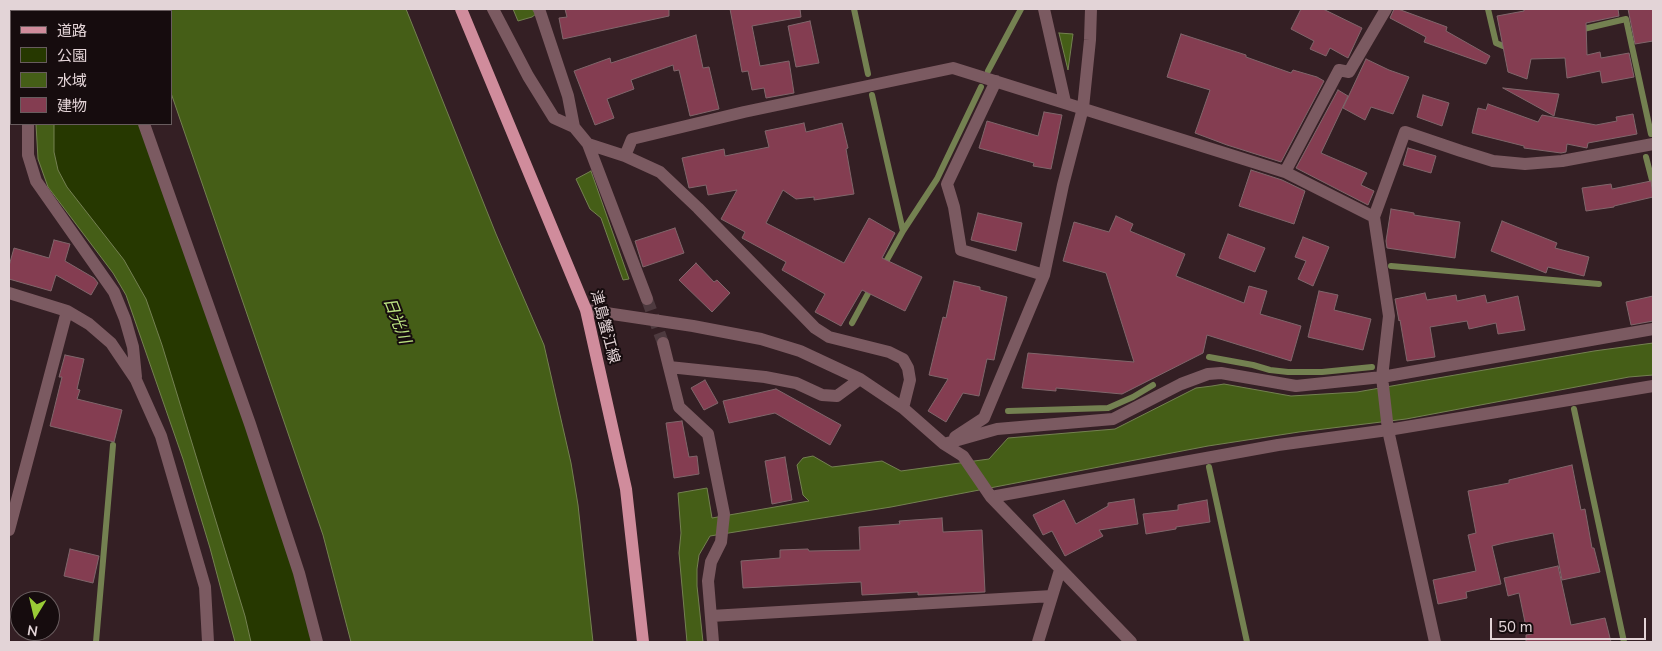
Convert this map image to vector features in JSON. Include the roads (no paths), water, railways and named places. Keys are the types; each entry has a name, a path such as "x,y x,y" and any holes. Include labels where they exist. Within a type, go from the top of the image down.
{"main road":[{"name":"津島蟹江線","path":"462,9 586,310 626,489 643,642"}],"street":[{"path":"493,9 528,76 554,118 574,127 588,144 647,299"},
{"path":"539,9 568,96 574,127"},
{"path":"1044,9 1065,102"},
{"path":"944,444 984,418 1044,275 1061,194 1083,108 1090,40 1091,9"},
{"path":"1285,172 1339,70 1349,72 1386,9"},
{"path":"625,156 632,139 753,110 953,68 1285,172 1374,217"},
{"path":"996,81 947,184 954,208 961,250 1044,275"},
{"path":"28,125 28,154 36,181 114,292 125,319 133,347 136,380"},
{"path":"144,125 250,424 299,573 317,642"},
{"path":"1435,642 1388,430 1382,377 1389,316 1374,217 1405,132 1461,152 1493,160 1525,164 1562,161 1653,144"},
{"path":"588,144 625,156 660,172 698,208 815,328 829,337 873,348 903,359 908,368 910,380 903,408"},
{"path":"9,293 67,311 89,324 111,343 136,380 161,436 205,587 208,642"},
{"path":"586,310 693,326 761,339 800,351 860,379 903,408 944,444 963,456 989,495 1131,642"},
{"path":"9,530 12,506 67,311"},
{"path":"944,444 997,429 1113,419 1182,384 1208,374 1220,373 1296,386 1382,377 1653,329"},
{"path":"664,344 680,406 708,434 724,514 721,542 711,562 708,581 713,642"},
{"path":"669,367 765,377 796,383 822,395 837,396 860,379"},
{"path":"989,495 1278,445 1388,430 1653,386"},
{"path":"1038,642 1060,570"},
{"path":"711,616 1052,596"}],"water":[{"name":"日光川","path":"406,9 496,234 544,345 571,463 578,505 593,642 351,642 323,535 172,96 172,10 144,10"},
{"path":"513,9 532,9 536,14 518,21"},
{"path":"1059,33 1073,34 1068,70"},
{"path":"36,125 54,125 54,152 58,170 67,187 124,260 146,299 162,345 245,616 251,642 235,642 210,548 183,459 126,295 113,273 48,187 38,159"},
{"path":"591,171 629,279 623,280 601,218 590,209 576,179"},
{"path":"1653,343 1653,375 1629,377 1406,419 1299,432 1208,446 891,507 710,536 699,555 697,569 703,642 687,642 679,553 681,533 678,493 707,488 712,518 809,501 803,495 797,465 803,458 813,456 832,467 882,461 901,471 989,459 1008,438 1115,429 1196,388 1224,384 1291,396 1357,392 1594,351"}],"waterway":[{"path":"854,9 868,74"},
{"path":"988,71 1021,9"},
{"path":"1488,9 1496,43 1503,46 1510,44"},
{"path":"1579,30 1626,19 1651,134"},
{"path":"883,267 903,231 937,179 981,87"},
{"path":"872,95 903,231"},
{"path":"1646,157 1653,184"},
{"path":"1391,266 1599,284"},
{"path":"852,323 872,286"},
{"path":"1209,357 1288,372 1322,372 1372,367"},
{"path":"1008,411 1108,408 1133,397 1153,385"},
{"path":"1574,409 1624,642"},
{"path":"96,642 113,445"},
{"path":"1209,467 1247,642"}],"tunnel":[{"path":"647,299 663,343"}]}
